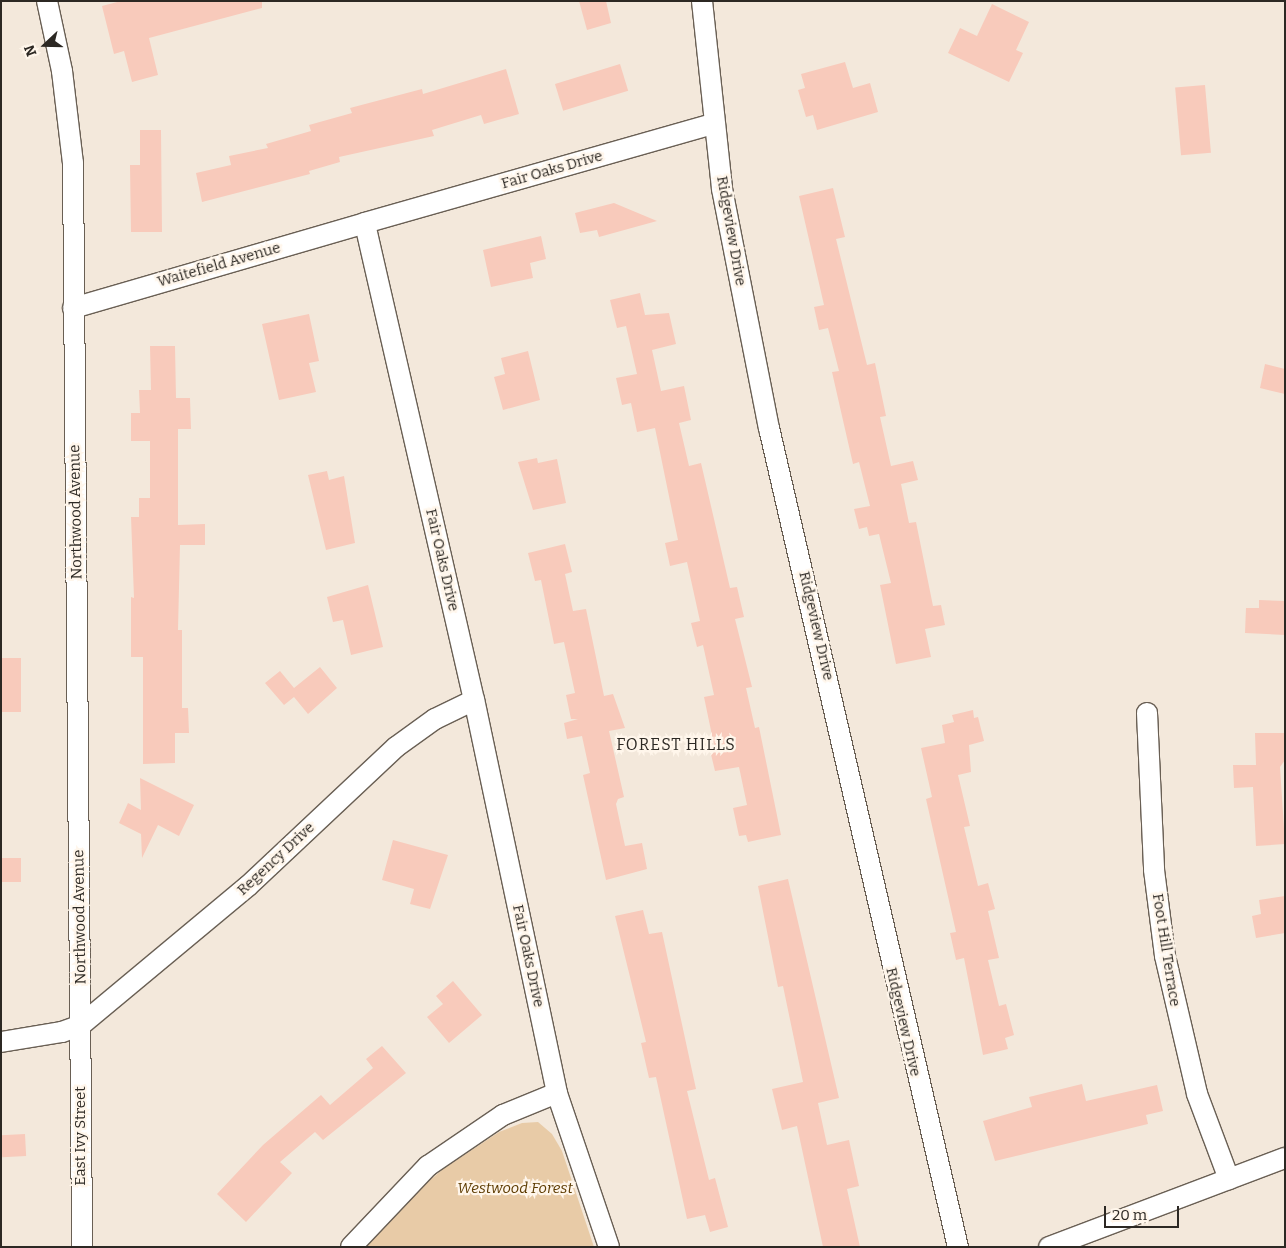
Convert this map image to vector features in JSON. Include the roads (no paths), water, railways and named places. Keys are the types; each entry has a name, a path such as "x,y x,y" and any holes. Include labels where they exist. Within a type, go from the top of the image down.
{"street":[{"name":"Northwood Avenue","path":"47,1 69,114 81,1025"},
{"name":"Ridgeview Drive","path":"702,1 713,124 722,189 769,428 958,1247"},
{"name":"Fair Oaks Drive","path":"608,1247 557,1093 474,700 365,223 713,124"},
{"name":"Waitefield Avenue","path":"73,308 365,223"},
{"name":"Regency Drive","path":"81,1025 248,886 396,747 435,719 474,700"},
{"name":"Foot Hill Terrace","path":"1146,713 1154,870 1165,956 1197,1094 1228,1179"},
{"path":"1,1042 62,1032 81,1025"},
{"name":"East Ivy Street","path":"81,1025 82,1247"},
{"path":"351,1247 428,1166 503,1115 557,1093"},
{"path":"1048,1247 1285,1158"}],"district":[{"name":"FOREST HILLS","path":"676,745"}],"park label":[{"name":"Westwood Forest","path":"515,1189"}]}
